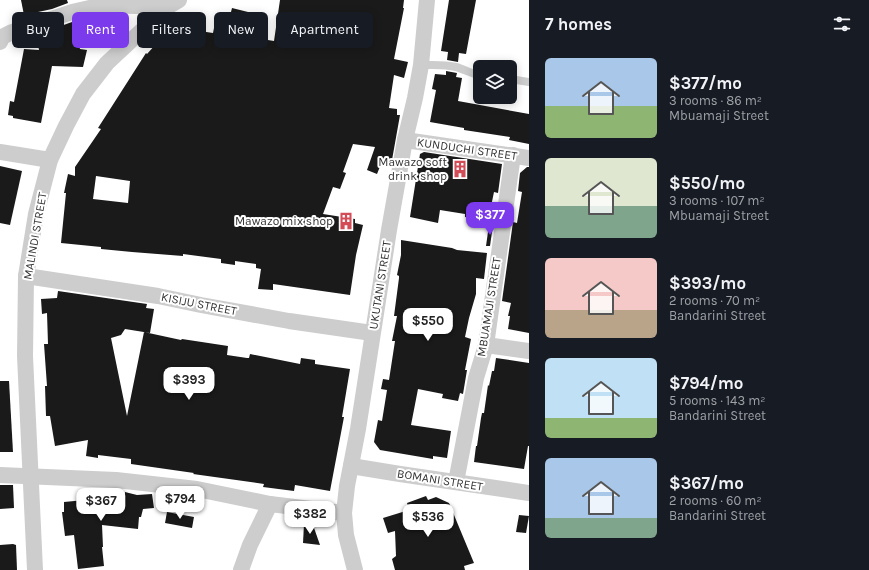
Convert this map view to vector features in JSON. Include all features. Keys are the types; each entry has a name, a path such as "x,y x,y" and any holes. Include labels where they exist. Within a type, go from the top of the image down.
{"street":[{"name":"UKUTANI STREET","path":"355,570 346,535 344,513 347,486 405,140 421,65 426,0"},
{"path":"0,42 2,37 12,32 72,12 103,5 173,4"},
{"name":"MALINDI STREET","path":"35,570 25,356 26,276 36,214 50,160 66,126 87,89 107,63 173,4"},
{"name":"KUNDUCHI STREET","path":"405,140 529,158"},
{"path":"0,152 50,160"},
{"name":"MBUAMAJI STREET","path":"456,482 476,378 486,345 513,155"},
{"name":"KISIJU STREET","path":"26,276 158,296 248,314 372,333"},
{"path":"486,345 529,351"},
{"name":"BOMANI STREET","path":"351,466 529,493"},
{"path":"0,475 116,480 197,489 270,504 344,513"},
{"path":"242,570 250,545 270,504"}],"lane":[{"path":"421,65 458,67 473,74"},
{"path":"517,80 529,82"}],"building":[{"path":"21,0 67,0 68,3 38,12 23,12"},
{"path":"280,0 404,0 404,8 394,59 408,62 404,78 394,75 389,108 397,109 397,115 400,115 392,160 383,159 377,174 367,170 375,147 353,144 343,172 346,173 340,189 333,187 323,214 355,219 355,223 363,225 356,255 350,295 273,284 273,290 258,289 261,269 256,268 256,264 235,261 235,265 221,263 221,259 183,254 183,256 132,252 61,243 66,193 64,193 68,174 75,176 75,167 101,129 98,128 146,53 147,54 152,48 206,48 206,32 213,33 214,28 214,48 268,48 268,40 274,41 276,27 276,48 373,48 373,12 278,12","holes":["96,176 130,181 128,203 93,199"]},
{"path":"449,0 476,0 466,54 459,53 458,62 447,60 448,52 441,51"},
{"path":"232,8 248,12 231,12"},
{"path":"72,22 72,48 87,50 83,67 52,66 41,123 13,118 13,116 8,115 10,101 14,102 24,49 39,50 39,48 64,48 64,25"},
{"path":"446,71 457,73 456,77 462,78 458,101 529,114 529,144 509,140 510,137 464,130 464,128 430,122 436,90 432,89 435,74 446,75"},
{"path":"424,152 502,164 498,193 494,192 488,221 465,217 465,214 440,210 438,223 410,217 420,154"},
{"path":"0,166 22,171 10,225 0,223"},
{"path":"529,167 529,333 508,329 510,316 508,316 511,303 502,301 513,222 517,223 522,192 518,191 520,173"},
{"path":"489,225 493,225 490,246 486,246"},
{"path":"401,240 457,250 487,253 484,279 476,278 476,294 465,337 471,339 465,370 467,370 463,394 460,393 458,401 442,398 443,394 418,389 411,425 451,431 447,458 433,456 433,459 380,450 374,442 378,420 382,421 387,390 381,389 383,379 389,380 395,341 392,341 397,316 394,316 399,278 397,275 401,255"},
{"path":"58,291 147,304 146,308 154,309 150,333 145,332 181,340 228,346 227,355 249,358 250,354 300,364 301,358 315,360 315,364 350,369 342,417 344,417 330,491 295,485 294,491 263,487 264,484 131,464 131,459 98,455 98,458 86,456 88,440 55,446 50,416 46,416 45,386 47,386 44,344 48,344 47,313 42,314 41,299 57,298","holes":["125,329 144,332 127,416 111,338 121,335"]},
{"path":"496,358 529,363 529,446 524,469 474,462 482,413 484,413 488,385 489,386 492,371 494,371"},
{"path":"0,381 9,381 13,452 0,452"},
{"path":"0,485 13,485 14,508 0,509"},
{"path":"110,489 125,494 125,492 137,495 152,494 154,508 143,509 141,517 139,517 138,529 102,525 104,566 78,569 74,535 65,536 62,512 64,512 64,502 106,498"},
{"path":"426,496 428,500 436,497 449,503 474,563 464,566 465,570 395,570 392,559 396,556 395,531 388,533 383,518 409,510 407,503"},
{"path":"167,512 194,517 192,528 165,523"},
{"path":"519,515 529,516 526,533 516,532"},
{"path":"304,524 313,525 320,545 303,543"},
{"path":"0,545 16,545 17,570 0,570"}],"place":[{"name":"Mawazo soft drink shop","path":"460,169"},
{"name":"Mawazo mix shop","path":"346,221"}]}
